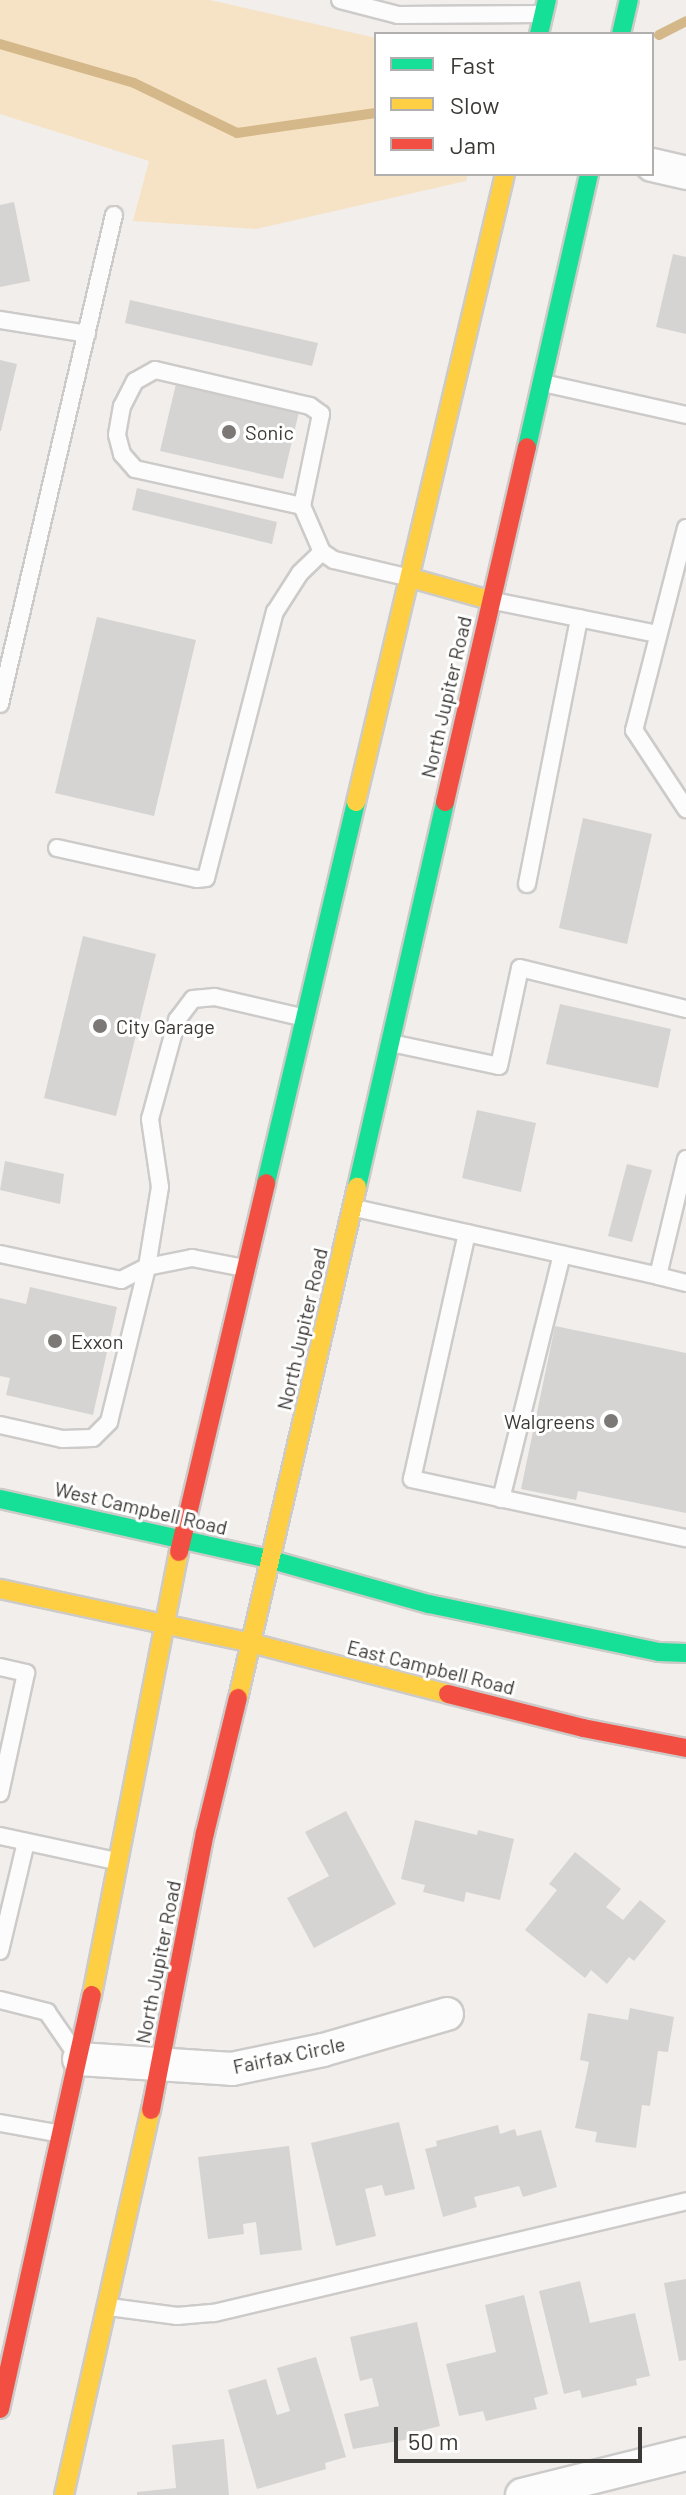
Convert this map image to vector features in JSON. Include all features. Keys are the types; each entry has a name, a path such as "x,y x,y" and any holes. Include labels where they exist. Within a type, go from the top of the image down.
{"main road":[{"path":"621,32 629,0"},
{"path":"540,32 546,7"},
{"path":"0,2409 22,2281 79,2059 181,1540 505,176"},
{"name":"North Jupiter Road","path":"64,2495 161,2067 205,1833 272,1560 589,176"},
{"path":"411,578 490,600"},
{"name":"West Campbell Road","path":"0,1499 272,1560"},
{"path":"272,1560 429,1604 659,1652 686,1653"},
{"path":"0,1589 165,1627"},
{"name":"East Campbell Road","path":"165,1627 251,1643 539,1717 686,1748"}],"street":[{"path":"654,165 686,173"},
{"name":"Fairfax Circle","path":"79,2059 161,2067 232,2069 323,2050 447,2014"},
{"path":"522,2495 686,2454"}],"lane":[{"path":"340,0 398,15 546,7"},
{"path":"0,704 114,215"},
{"path":"0,320 87,334"},
{"path":"302,506 135,469 122,454 117,435 122,406 135,381 155,370 310,406 321,414 302,506 322,552 334,560 411,578"},
{"path":"542,383 686,415"},
{"path":"686,528 634,730 686,809"},
{"path":"57,848 197,879 206,878 275,612 300,573 322,552"},
{"path":"490,600 657,634"},
{"path":"527,884 579,618"},
{"path":"389,1043 499,1066 520,968 686,1009"},
{"path":"0,1425 62,1439 77,1439 93,1438 109,1422 147,1267 160,1187 150,1119 177,1020 193,999 215,997 307,1018"},
{"path":"658,1276 686,1159"},
{"path":"352,1208 686,1283"},
{"path":"467,1233 412,1479 686,1538"},
{"path":"0,1254 121,1280 147,1267 192,1258 246,1268"},
{"path":"501,1499 562,1255"},
{"path":"0,1667 26,1673 0,1793"},
{"path":"0,1836 118,1862"},
{"path":"1,1945 26,1842"},
{"path":"0,2000 47,2012 79,2059"},
{"path":"0,2123 62,2134"},
{"path":"107,2306 177,2316 214,2313 686,2201"}],"shaded area":[{"path":"0,0 210,0 374,38 374,176 467,176 466,181 256,229 133,221 149,161 0,114"}],"building":[{"path":"14,202 30,281 0,287 0,205"},
{"path":"673,254 686,257 686,334 656,327"},
{"path":"130,300 318,343 312,366 125,323"},
{"path":"0,360 17,364 1,431 0,431"},
{"name":"Sonic","path":"176,384 299,412 283,479 160,451"},
{"path":"137,488 277,522 272,544 132,510"},
{"path":"97,617 196,640 154,816 55,793"},
{"path":"583,818 652,834 627,944 559,928"},
{"name":"City Garage","path":"83,936 156,954 116,1116 44,1098"},
{"path":"560,1004 671,1029 658,1088 546,1064"},
{"path":"477,1110 536,1123 521,1192 462,1178"},
{"path":"5,1161 64,1174 60,1204 0,1190"},
{"path":"627,1164 652,1170 632,1242 608,1236"},
{"name":"Exxon","path":"30,1287 117,1307 93,1415 6,1395 10,1378 0,1376 0,1298 26,1304"},
{"name":"Walgreens","path":"555,1326 686,1353 686,1513 578,1491 576,1500 521,1489"},
{"path":"346,1811 396,1904 314,1948 287,1898 329,1876 305,1832"},
{"path":"415,1820 477,1835 478,1830 514,1839 500,1900 466,1892 464,1902 423,1892 425,1885 401,1879"},
{"path":"575,1852 621,1889 606,1907 623,1920 640,1900 666,1921 634,1961 629,1957 607,1984 591,1970 585,1978 525,1930 557,1890 549,1884"},
{"path":"630,2008 674,2017 668,2052 658,2051 650,2106 642,2105 636,2148 595,2142 597,2132 575,2128 589,2062 580,2060 588,2013 628,2020"},
{"path":"399,2122 415,2189 385,2196 382,2185 365,2189 376,2236 336,2246 311,2143"},
{"path":"498,2125 500,2134 515,2129 517,2136 541,2130 557,2187 523,2197 519,2186 474,2197 477,2207 443,2217 425,2149 437,2146 436,2141"},
{"path":"289,2146 302,2250 260,2255 256,2222 243,2224 244,2234 208,2239 198,2157"},
{"path":"686,2279 686,2360 679,2361 664,2283"},
{"path":"580,2281 590,2323 635,2313 650,2376 636,2379 637,2385 582,2398 580,2390 564,2394 539,2291"},
{"path":"524,2295 548,2394 534,2398 537,2409 486,2421 483,2411 459,2416 446,2364 496,2352 485,2305"},
{"path":"417,2322 440,2426 420,2431 421,2437 353,2449 344,2414 379,2406 372,2378 360,2381 350,2337"},
{"path":"316,2357 346,2457 325,2463 326,2469 257,2489 228,2390 266,2379 277,2415 290,2411 277,2368"},
{"path":"224,2439 229,2495 137,2495 137,2492 176,2488 172,2445"}],"waterway":[{"path":"659,35 686,21"},
{"path":"0,44 134,83 237,133 374,113"}],"traffic: fast":[{"path":"539,32 547,0"},
{"path":"621,32 629,0"},
{"path":"527,447 589,176"},
{"path":"266,1183 356,802"},
{"path":"357,1187 445,802"},
{"path":"0,1499 272,1560 429,1604 659,1652 686,1653"}],"traffic: slow":[{"path":"356,802 505,176"},
{"path":"411,578 490,600"},
{"path":"238,1698 357,1187"},
{"path":"92,1995 179,1552"},
{"path":"0,1589 251,1643 448,1694"},
{"path":"64,2495 151,2110"}],"traffic: jam":[{"path":"445,802 527,447"},
{"path":"179,1552 266,1183"},
{"path":"448,1694 583,1728 686,1748"},
{"path":"151,2110 205,1833 238,1698"},
{"path":"0,2409 92,1995"}],"place":[{"name":"Sonic","path":"229,432"},
{"name":"City Garage","path":"100,1026"},
{"name":"Exxon","path":"55,1341"},
{"name":"Walgreens","path":"611,1421"}]}
